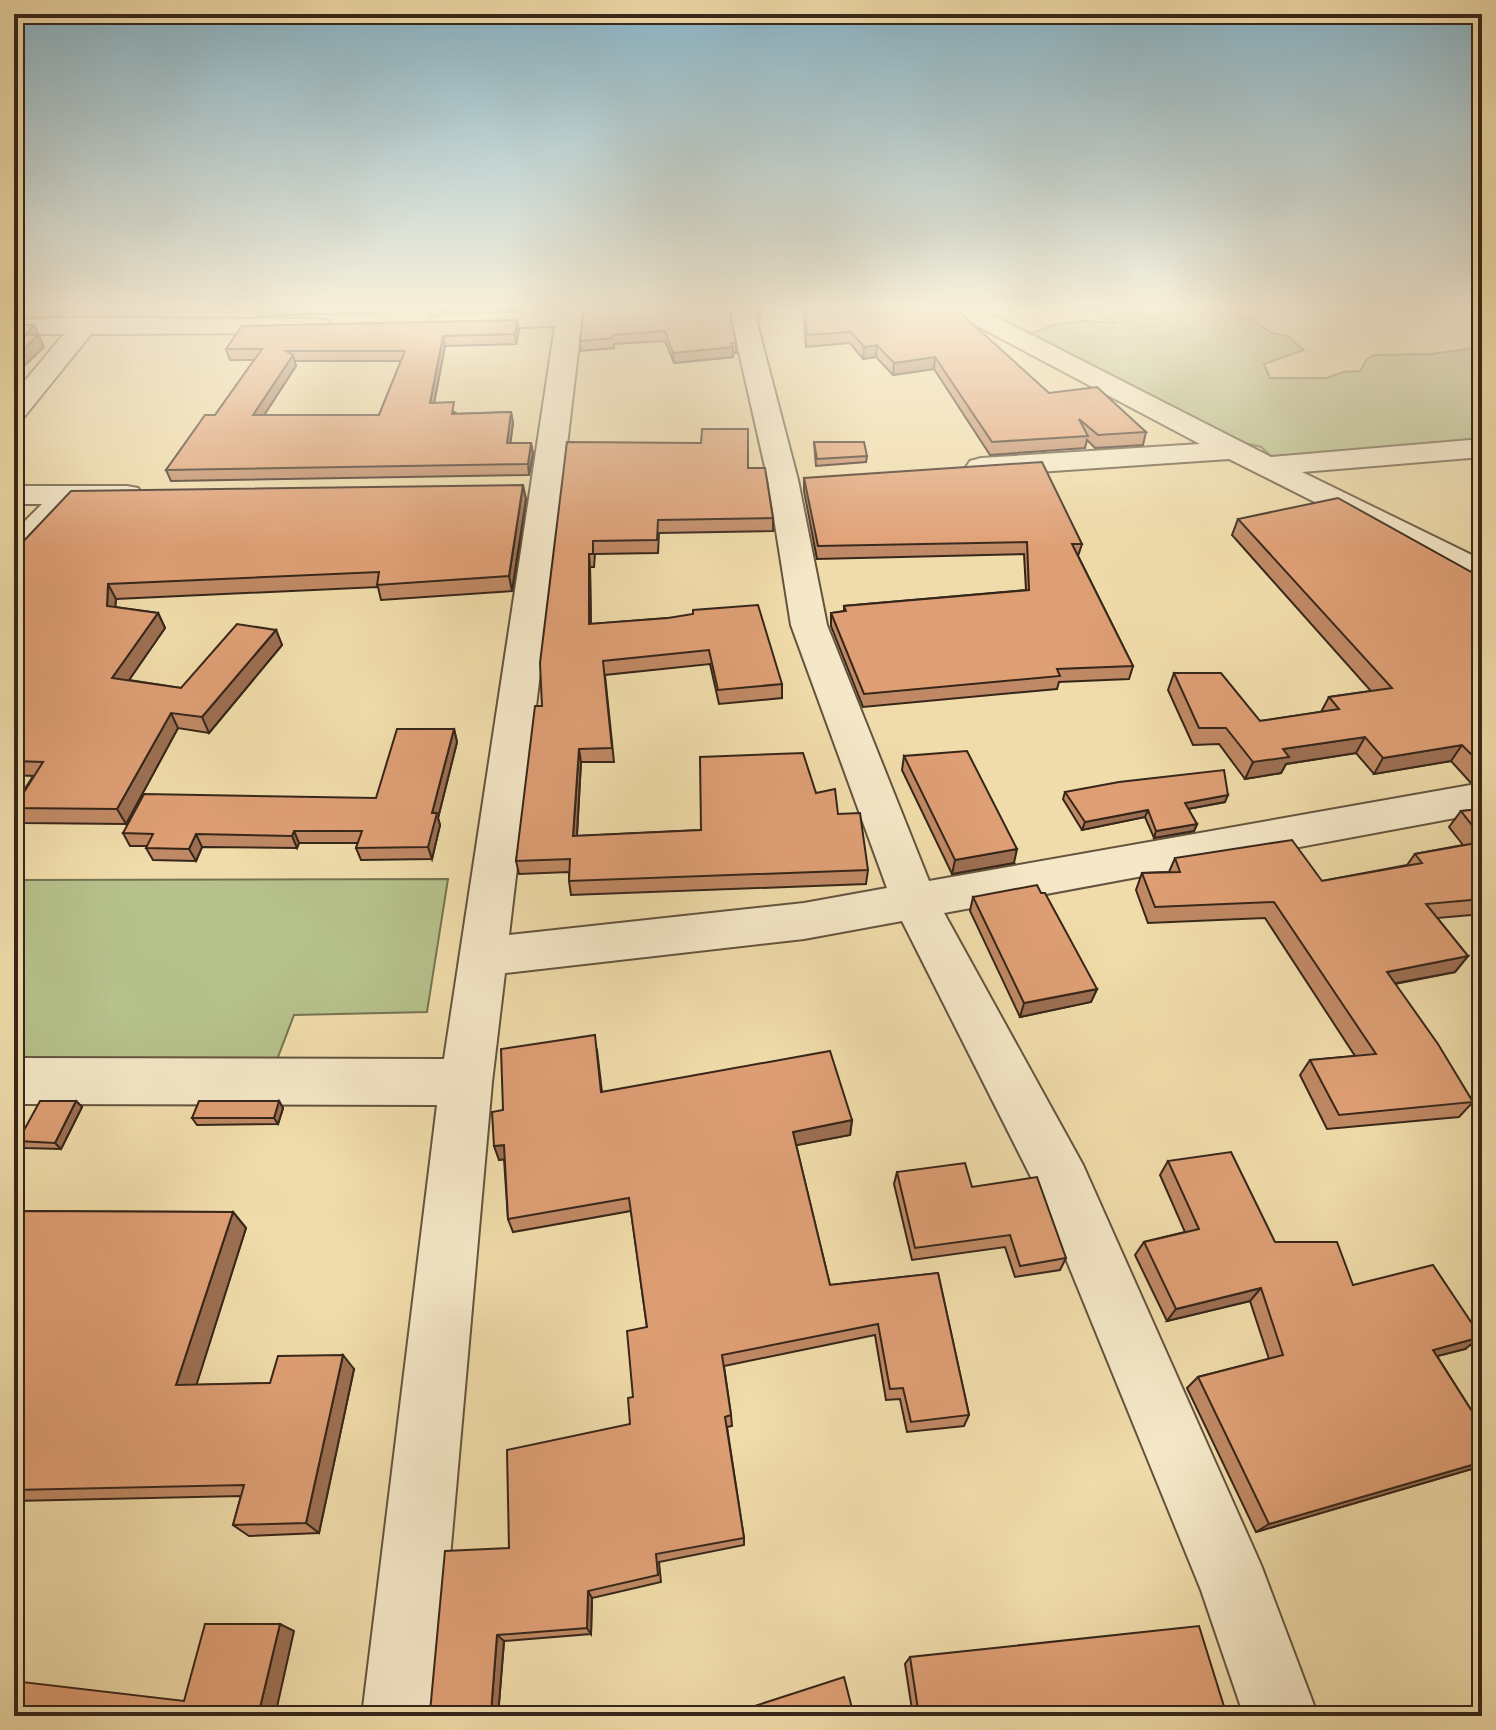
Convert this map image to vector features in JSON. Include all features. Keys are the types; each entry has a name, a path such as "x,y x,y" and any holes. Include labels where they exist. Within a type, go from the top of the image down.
{"street":[{"path":"14,411 32,389"},
{"path":"399,1716 466,1082 485,956 530,488 555,389"},
{"path":"768,389 799,479 809,625 915,902 1063,1183 1236,1590 1281,1716"},
{"path":"1116,389 1482,573"},
{"path":"1268,467 1482,448"},
{"path":"955,469 1234,450"},
{"path":"14,495 162,495"},
{"path":"14,551 68,495"},
{"path":"485,956 804,921 1482,798"},
{"path":"14,1081 466,1082"}],"green space":[{"path":"1133,389 1482,389 1482,447 1272,457 1261,447 1229,439"},
{"path":"448,879 427,1012 294,1015 273,1070 14,1071 14,880"}],"building":[{"path":"234,389 271,389 253,415 379,415 390,389 433,389 430,403 454,402 452,414 511,412 507,443 531,443 528,464 166,470 205,415 215,415"},
{"path":"956,389 1044,389 1049,393 1099,389 1146,432 1098,435 1079,419 1088,436 992,442"},
{"path":"702,429 748,429 748,468 765,468 773,518 658,520 657,540 593,541 593,554 589,554 589,624 668,618 693,614 693,610 758,605 782,684 718,690 709,650 603,661 612,748 579,749 573,836 701,830 700,757 803,753 816,793 835,789 838,814 860,813 868,870 569,881 570,859 516,861 535,706 542,706 540,663 567,442 701,443"},
{"path":"814,442 864,442 867,456 817,459"},
{"path":"1042,462 1082,544 1072,544 1133,666 1057,669 1060,676 864,694 831,613 846,611 844,606 1029,590 1027,542 818,546 804,478"},
{"path":"523,485 509,576 377,585 379,572 108,584 107,606 158,613 112,678 181,688 237,624 276,630 202,717 171,713 117,809 14,808 43,762 14,761 14,547 20,545 71,491"},
{"path":"1338,498 1473,573 1482,581 1482,765 1462,745 1383,758 1365,737 1283,749 1289,757 1253,762 1226,728 1199,728 1174,673 1221,673 1260,721 1339,709 1329,697 1392,688 1238,519"},
{"path":"397,729 454,729 432,813 437,813 428,847 356,848 362,831 294,831 292,836 196,834 189,849 146,848 153,834 123,833 144,794 376,798"},
{"path":"967,751 1017,849 955,860 904,756"},
{"path":"1224,770 1228,795 1185,803 1197,824 1156,831 1148,810 1085,822 1065,792 1119,782"},
{"path":"1482,809 1482,838 1461,811"},
{"path":"1292,840 1322,881 1422,863 1415,854 1482,842 1482,899 1426,904 1468,956 1387,972 1438,1044 1473,1102 1339,1115 1310,1060 1376,1054 1274,902 1155,907 1142,873 1180,872 1175,858"},
{"path":"1037,885 1041,893 1045,893 1097,989 1024,1003 973,897"},
{"path":"595,1035 601,1092 830,1051 852,1120 793,1132 830,1285 938,1273 969,1415 911,1422 903,1388 890,1389 878,1324 722,1355 731,1415 725,1417 744,1538 656,1554 658,1575 588,1591 587,1628 497,1635 491,1713 428,1716 445,1551 509,1548 507,1450 630,1424 628,1398 633,1397 627,1331 647,1327 629,1198 508,1219 504,1145 494,1146 492,1112 503,1110 501,1049"},
{"path":"40,1101 76,1101 55,1143 18,1141"},
{"path":"199,1101 279,1101 274,1118 192,1118"},
{"path":"1231,1152 1275,1242 1337,1242 1353,1285 1433,1265 1481,1337 1433,1350 1482,1427 1482,1462 1269,1524 1198,1377 1283,1355 1261,1288 1176,1309 1144,1242 1199,1229 1168,1161"},
{"path":"965,1163 972,1187 1037,1177 1066,1258 1020,1266 1010,1235 915,1248 897,1172"},
{"path":"14,1211 233,1212 176,1385 270,1383 278,1356 343,1355 306,1523 233,1525 244,1485 14,1490"},
{"path":"205,1624 280,1624 258,1716 14,1716 14,1681 184,1701"},
{"path":"1199,1626 1227,1716 919,1716 910,1657"},
{"path":"844,1677 854,1716 724,1716"}]}
